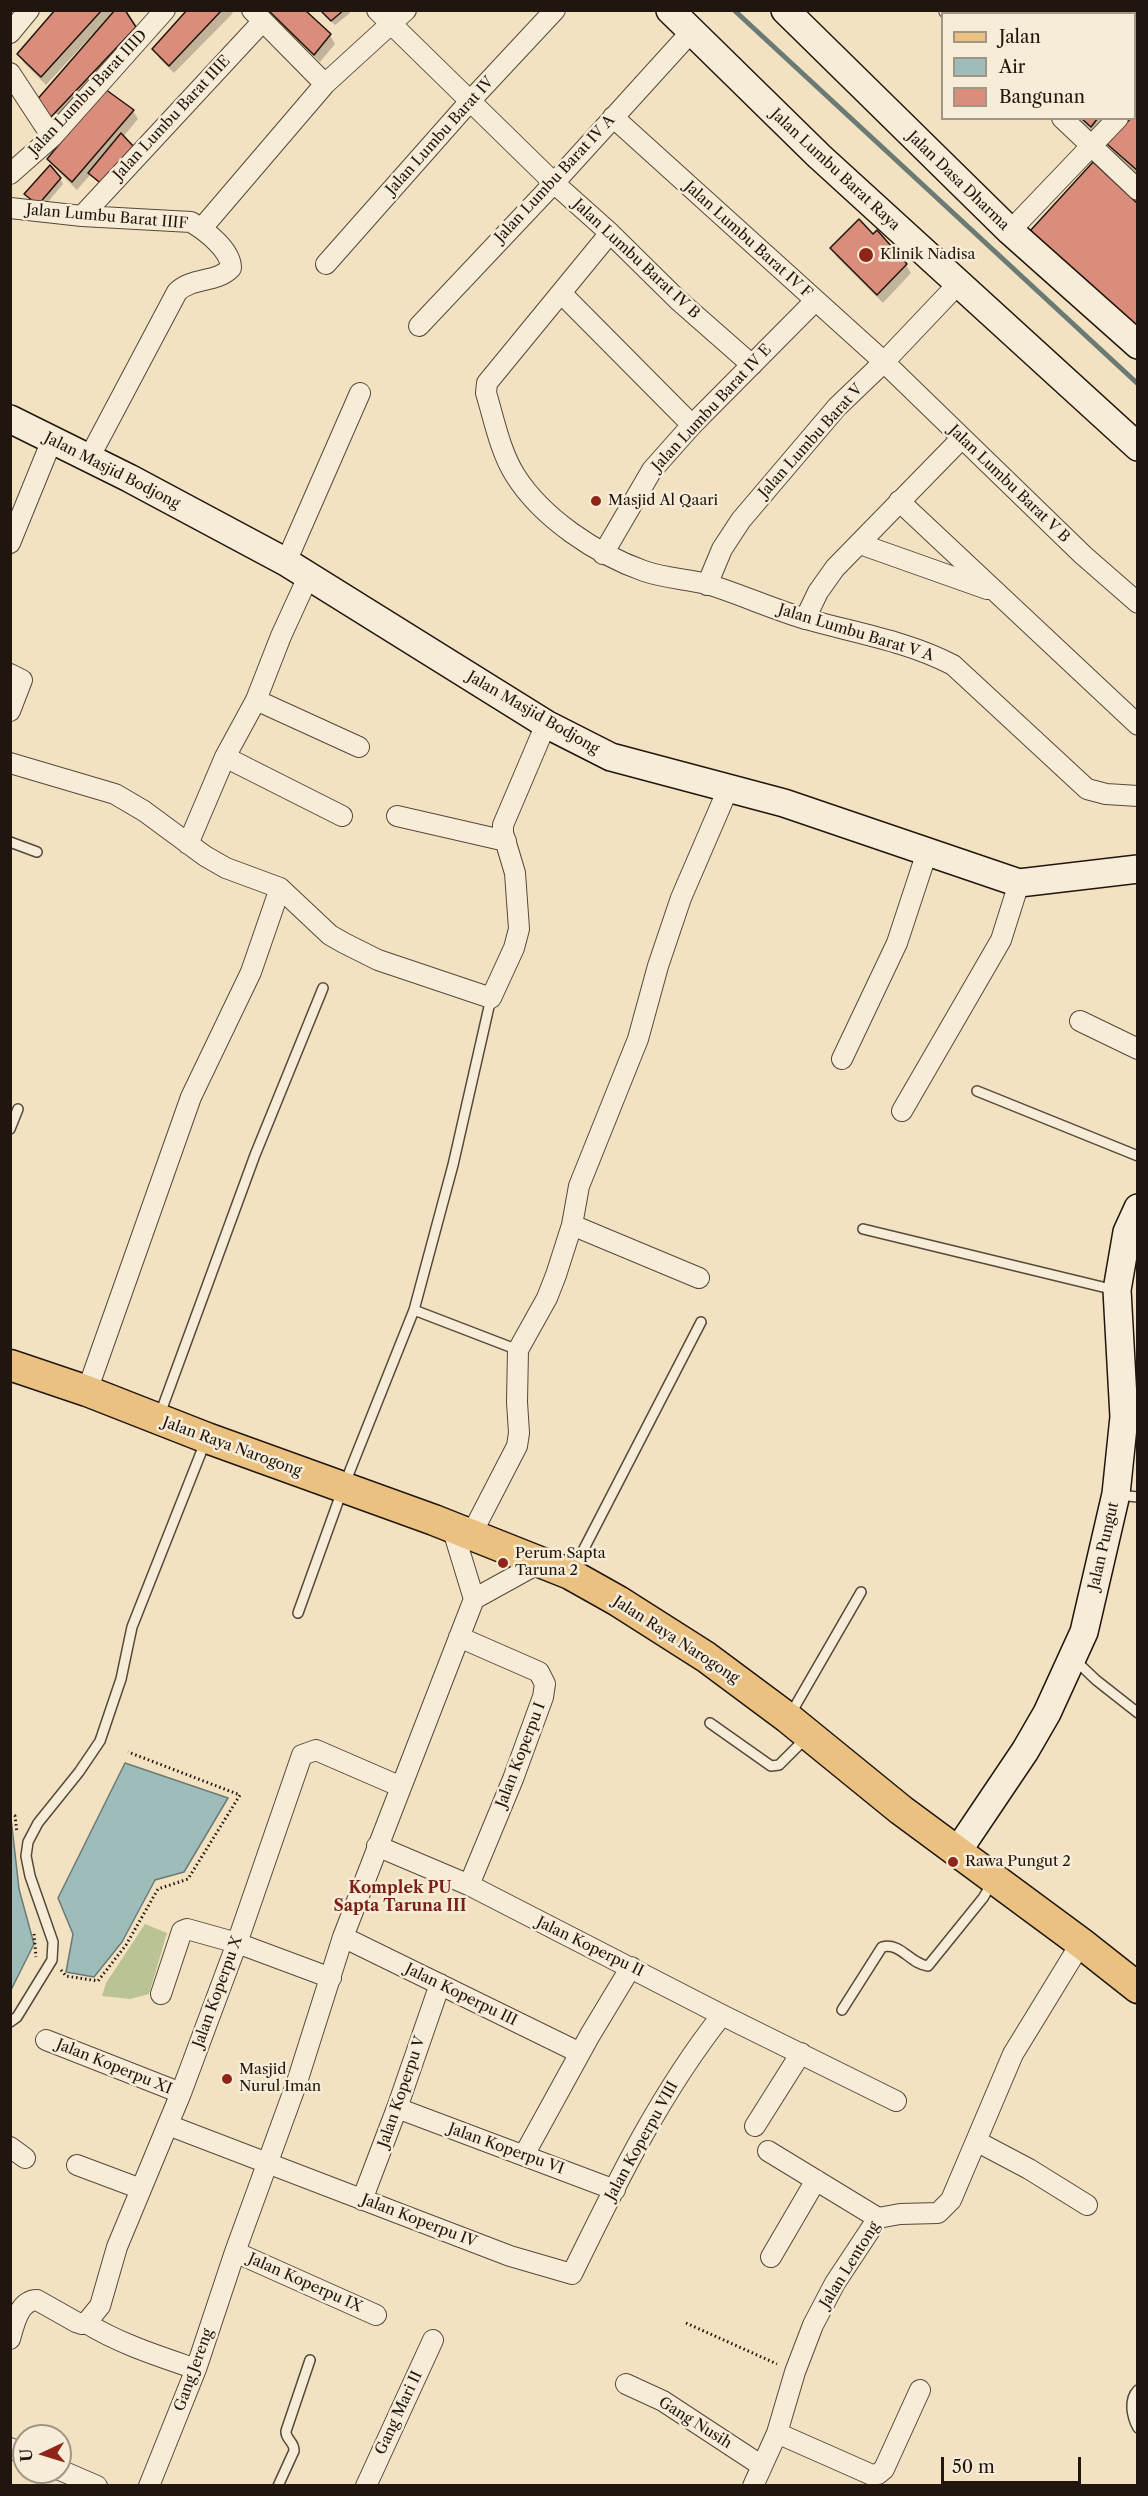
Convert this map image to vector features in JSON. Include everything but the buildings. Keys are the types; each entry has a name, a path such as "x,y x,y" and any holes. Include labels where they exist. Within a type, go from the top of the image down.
{"main road":[{"name":"Jalan Raya Narogong","path":"10,1365 87,1391 158,1420 462,1531 570,1574 618,1601 706,1657 799,1727 901,1810 1081,1943 1137,1988"}],"street":[{"path":"10,33 29,10"},
{"name":"Jalan Lumbu Barat IIID","path":"10,174 52,137 165,10"},
{"name":"Jalan Lumbu Barat IV B","path":"377,10 399,17 464,94 554,183 610,233 678,300 752,365"},
{"name":"Jalan Lumbu Barat IV","path":"326,264 464,94 555,10"},
{"name":"Jalan Lumbu Barat Raya","path":"670,10 819,156 1137,447"},
{"name":"Jalan Dasa Dharma","path":"784,10 1010,231 1137,345"},
{"path":"257,16 325,84"},
{"name":"Jalan Lumbu Barat IIIE","path":"82,216 257,16"},
{"path":"89,458 177,292 193,282 226,274 231,268 228,256 202,228 325,84 399,17"},
{"name":"Jalan Lumbu Barat IV A","path":"419,326 554,183 691,32"},
{"path":"10,73 52,137"},
{"name":"Jalan Lumbu Barat IV F","path":"613,117 884,362"},
{"path":"1064,120 1137,190"},
{"path":"1010,231 1116,120"},
{"name":"Jalan Lumbu Barat IIIF","path":"10,208 82,216 191,222 202,228"},
{"path":"610,233 561,293 692,425"},
{"name":"Jalan Lumbu Barat V","path":"707,585 722,549 741,520 837,407 884,362 958,284"},
{"name":"Jalan Lumbu Barat V A","path":"561,293 487,383 486,393 506,457 514,474 549,516 603,554 645,571 707,585 805,619 862,632 940,658 953,665 1087,789 1106,795 1137,796"},
{"name":"Jalan Lumbu Barat IV E","path":"603,554 652,470 692,425 815,301"},
{"name":"Jalan Lumbu Barat V B","path":"884,362 1083,555 1137,603"},
{"path":"286,562 360,393"},
{"name":"Jalan Masjid Bodjong","path":"10,419 286,562 546,724 611,757 783,803 1019,883 1137,868"},
{"path":"805,619 818,592 835,568 962,438"},
{"path":"10,543 52,440"},
{"path":"900,501 1137,725"},
{"path":"860,544 994,591"},
{"path":"188,844 225,757 256,700 281,636 308,577"},
{"path":"10,674 22,680 10,711"},
{"path":"256,700 359,747"},
{"path":"10,763 115,794 144,811 188,844 226,868 280,888 330,935 360,952 491,998 514,948 519,929 515,873 503,825 546,724"},
{"path":"225,757 342,816"},
{"path":"541,1562 474,1599 462,1531 517,1446 519,1433 516,1402 518,1350 548,1298 572,1225 579,1186 638,1039 658,966 681,898 728,789"},
{"path":"397,816 506,841"},
{"path":"842,1059 897,943 927,852"},
{"path":"902,1111 1001,940 1019,883"},
{"path":"87,1391 191,1097 251,972 280,888"},
{"path":"1080,1022 1137,1049"},
{"name":"Jalan Pungut","path":"957,1852 1025,1751 1047,1713 1084,1632 1127,1496 1117,1290 1127,1232 1137,1208"},
{"path":"572,1225 699,1278"},
{"name":"Gang Jereng","path":"149,2486 196,2369 331,1978 343,1937 399,1786 474,1599"},
{"name":"Jalan Koperpu I","path":"459,1637 539,1672 545,1684 543,1697 513,1779 469,1885"},
{"name":"Jalan Koperpu X","path":"86,2323 100,2306 117,2247 181,2093 237,1943 302,1755 316,1750 399,1786"},
{"name":"Jalan Koperpu II","path":"377,1846 469,1885 722,2015 896,2101"},
{"path":"161,1994 182,1931 187,1929 237,1943 331,1978"},
{"name":"Jalan Koperpu III","path":"343,1937 580,2053"},
{"name":"Jalan Lentong","path":"753,2486 777,2433 795,2372 813,2325 835,2283 878,2218 900,2214 938,2213 951,2200 1013,2054 1081,1943"},
{"path":"524,2155 631,1967"},
{"name":"Jalan Koperpu V","path":"363,2199 398,2108 417,2046 440,1984"},
{"name":"Jalan Koperpu VIII","path":"572,2274 662,2101 693,2051 722,2015"},
{"name":"Jalan Koperpu XI","path":"46,2040 181,2093"},
{"path":"754,2126 801,2053"},
{"name":"Jalan Koperpu VI","path":"398,2108 615,2190"},
{"name":"Jalan Koperpu IV","path":"168,2125 510,2256 572,2274"},
{"path":"976,2141 1029,2169 1087,2205"},
{"path":"768,2151 878,2218"},
{"path":"77,2165 141,2189"},
{"path":"771,2258 816,2180"},
{"name":"Jalan Koperpu IX","path":"235,2252 376,2315"},
{"path":"10,2339 23,2306 30,2300 37,2300 82,2324 86,2323 104,2334 143,2351 196,2369"},
{"name":"Gang Mari II","path":"366,2486 433,2340"},
{"name":"Gang Nusih","path":"626,2385 663,2402 762,2466"},
{"path":"777,2433 872,2475 878,2474 884,2469 920,2390"},
{"path":"72,2475 97,2486"}],"lane":[{"path":"10,842 37,852"},
{"path":"158,1420 255,1155 323,988"},
{"path":"298,1613 343,1488 414,1310 453,1165 491,998"},
{"path":"977,1091 1137,1155"},
{"path":"10,1130 18,1109"},
{"path":"863,1229 1117,1290"},
{"path":"414,1310 518,1350"},
{"path":"570,1574 701,1322"},
{"path":"10,2022 16,2017 52,1960 53,1942 30,1876 26,1856 28,1842 38,1823 79,1772 100,1741 121,1679 132,1627 207,1438"},
{"path":"710,1723 771,1766 779,1766 861,1592"},
{"path":"1072,1657 1137,1713"},
{"path":"842,2010 882,1947 895,1947 922,1965 928,1966 983,1898 995,1879"},
{"path":"278,2486 294,2451 294,2446 287,2437 286,2431 310,2360"},
{"path":"1137,2390 1133,2394 1131,2416 1137,2428"}],"path":[{"path":"52,1960 66,1976 98,1981 126,1945 158,1889 188,1879 240,1795 128,1752"},
{"path":"686,2323 795,2372"}],"green space":[{"path":"145,1924 167,1933 149,1994 130,1999 102,1996 106,1983"}],"water":[{"path":"125,1763 228,1798 184,1872 155,1880 122,1942 94,1977 66,1972 73,1934 58,1898"},
{"path":"11,1818 19,1889 34,1944 11,1990"}],"waterway":[{"path":"734,10 1138,384"}],"place":[{"name":"Klinik Nadisa","path":"866,255"},
{"name":"Masjid Al Qaari","path":"596,501"},
{"name":"Perum Sapta Taruna 2","path":"503,1563"},
{"name":"Rawa Pungut 2","path":"953,1862"},
{"name":"Masjid Nurul Iman","path":"227,2079"}],"district":[{"name":"Komplek PU Sapta Taruna III","path":"400,1897"}]}
